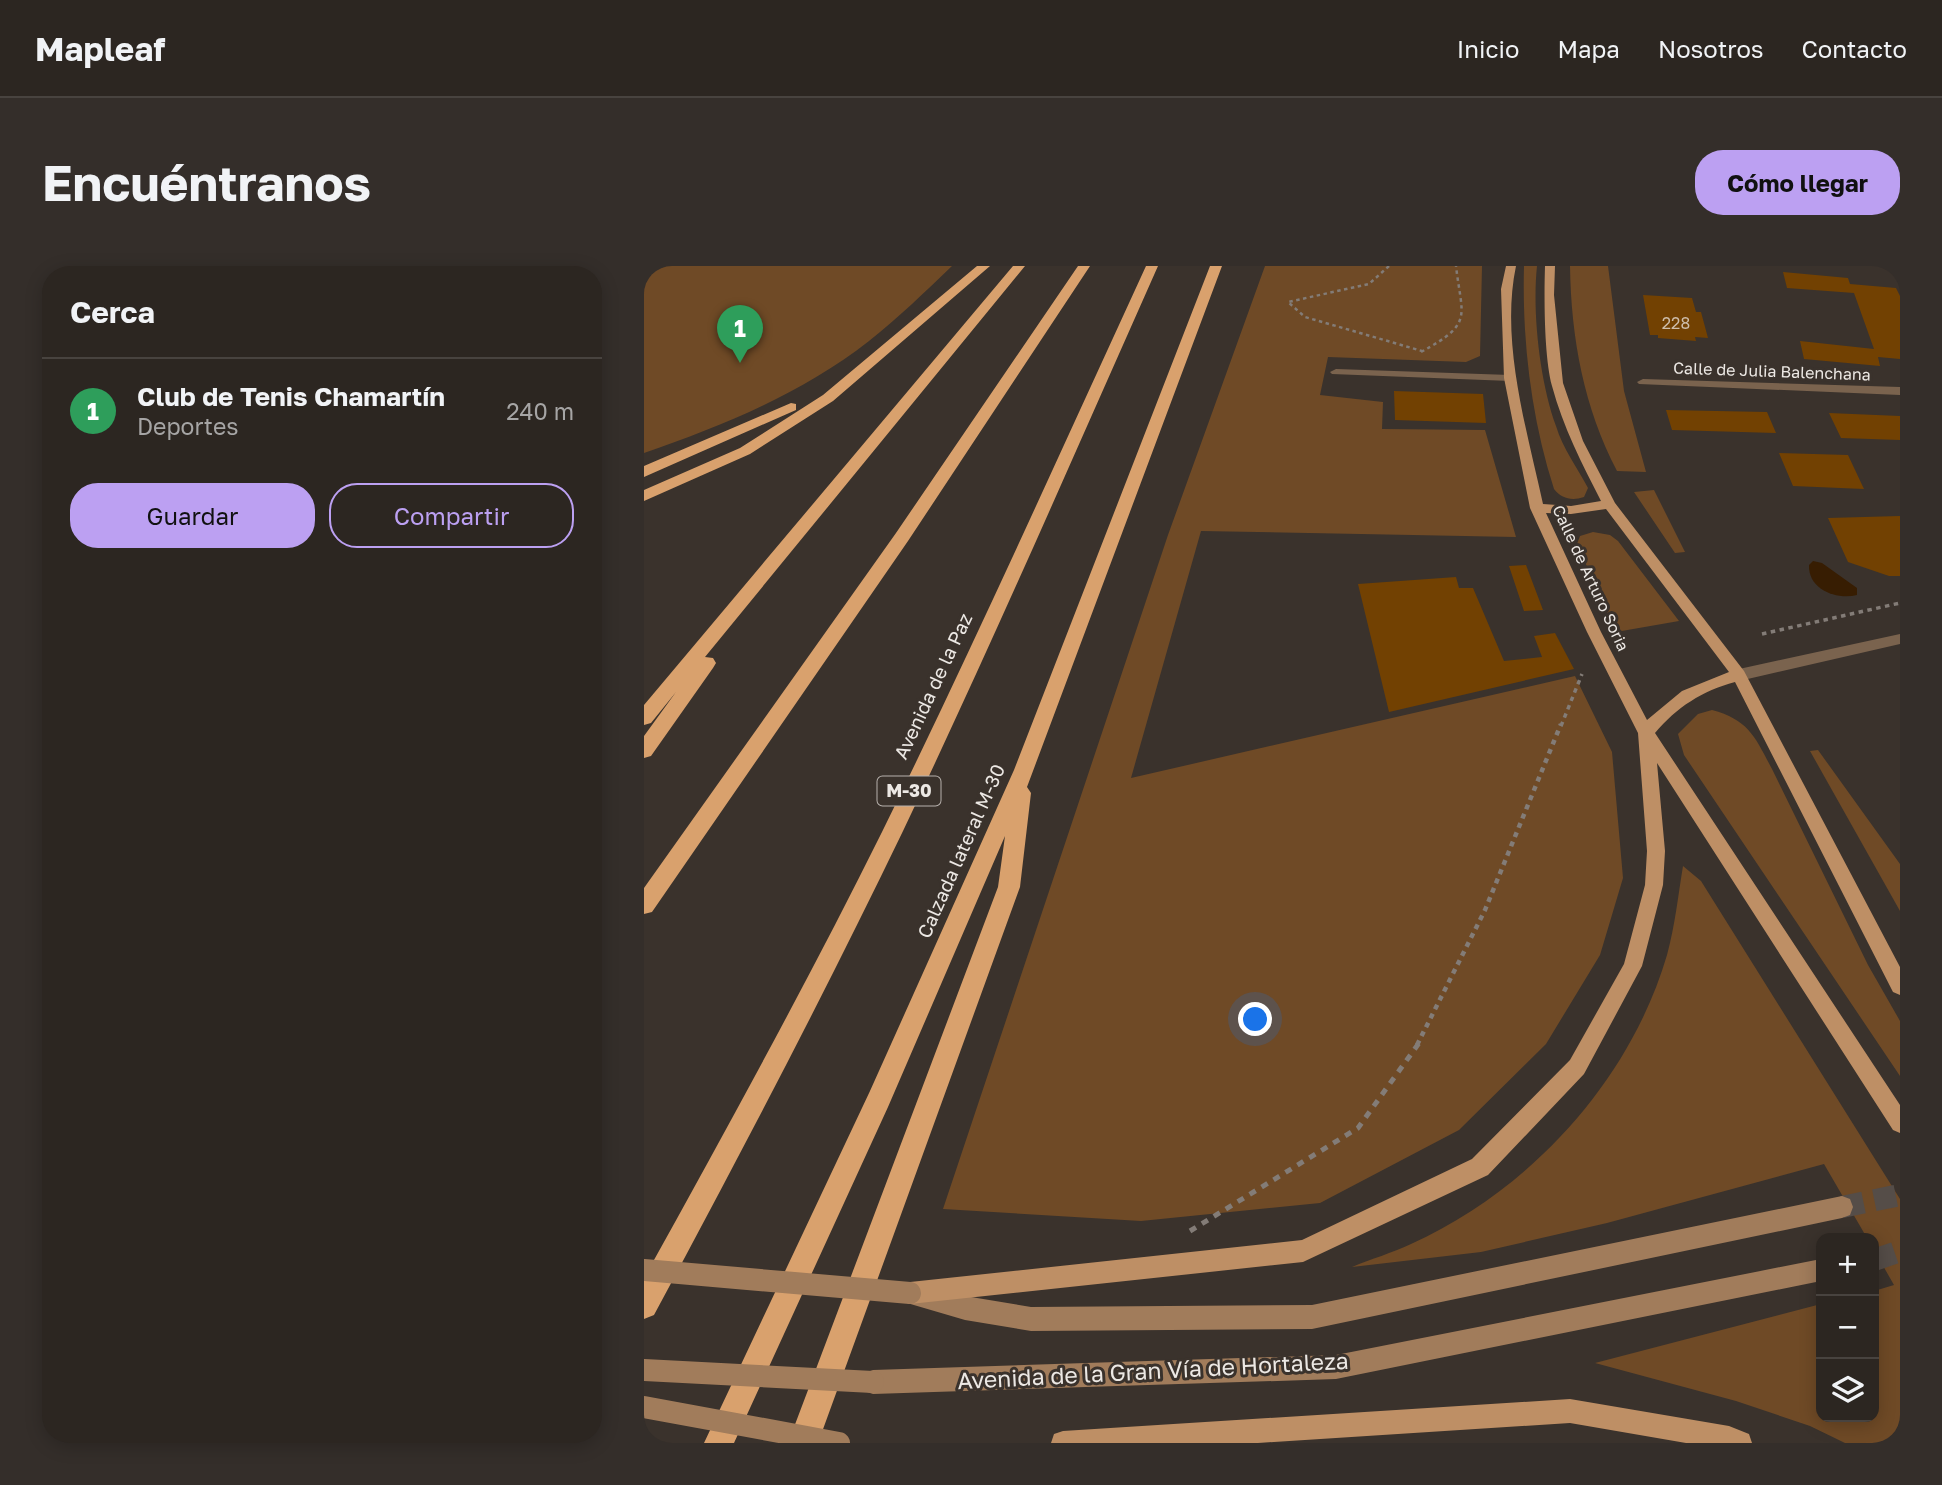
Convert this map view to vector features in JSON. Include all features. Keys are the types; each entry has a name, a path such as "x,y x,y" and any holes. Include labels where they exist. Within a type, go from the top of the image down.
{"highway":[{"path":"644,496 745,451 828,398 860,368 949,298 984,266"},
{"path":"644,718 1019,266"},
{"path":"644,905 902,537 1084,266"},
{"name":"Avenida de la Paz","path":"644,1305 722,1163 852,913 1028,540 1152,266"},
{"name":"Calzada lateral M-30","path":"719,1443 873,1111 1024,770 1216,266"},
{"path":"644,472 778,414 860,368"},
{"path":"644,751 798,535"},
{"path":"803,1443 1009,887 1024,770"}],"main road":[{"name":"Calle de Arturo Soria","path":"1511,266 1506,289 1510,378 1537,508 1594,632 1646,733 1900,1123"},
{"path":"1550,266 1549,295 1557,383 1577,440 1609,504 1739,674 1900,986"},
{"path":"1537,508 1572,510 1609,504"},
{"path":"910,1293 1303,1251 1480,1167 1577,1067 1633,966 1654,885 1656,851 1646,733 1670,704 1687,693 1739,674"},
{"path":"644,1270 910,1293 965,1308 1031,1319 1312,1317 1842,1207"},
{"name":"Avenida de la Gran Vía de Hortaleza","path":"644,1370 873,1382 1336,1367 1816,1271"},
{"path":"644,1407 839,1443"},
{"path":"1063,1443 1570,1412 1729,1438 1740,1443"}],"street":[{"path":"1336,372 1510,378"},
{"name":"Calle de Julia Balenchana","path":"1643,383 1900,391"},
{"path":"1739,674 1900,639"}],"path":[{"path":"1389,266 1369,284 1288,302 1305,317 1422,351"},
{"path":"1398,374 1413,356 1456,332 1462,323 1462,292 1456,266"},
{"path":"1762,634 1900,603"},
{"path":"1190,1231 1358,1128 1419,1043 1485,910 1583,674"}],"shaded area":[{"path":"644,266 952,266 880,332 817,377 732,419 644,453"},
{"path":"1265,266 1482,266 1480,356 1466,362 1328,357 1320,395 1383,402 1382,429 1485,430 1516,537 1201,531 1131,778 1575,676 1612,752 1623,878 1600,955 1546,1044 1459,1130 1320,1203 1141,1221 943,1209 1168,535"},
{"path":"1524,266 1537,266 1537,326 1546,389 1559,434 1588,488 1584,497 1571,499 1557,492 1546,462 1530,379"},
{"path":"1570,266 1608,266 1624,391 1646,472 1617,471 1596,423 1581,372 1573,320"},
{"path":"1654,490 1685,552 1675,553 1634,492"},
{"path":"1593,532 1610,535 1618,541 1679,621 1616,632 1577,544 1580,536"},
{"path":"1813,561 1822,563 1857,588 1857,595 1841,596 1818,587 1810,574 1809,565"},
{"path":"1712,710 1735,719 1750,731 1772,769 1868,965 1900,1021 1900,1076 1684,755 1678,734 1698,714"},
{"path":"1818,750 1900,864 1900,911 1810,751"},
{"path":"1683,866 1701,881 1900,1199 1900,1443 1845,1443 1810,1426 1736,1401 1595,1363 1816,1305 1816,1422 1879,1422 1879,1290 1894,1285 1879,1259 1879,1233 1864,1233 1824,1164 1607,1223 1481,1252 1352,1267 1404,1247 1455,1221 1496,1194 1535,1162 1570,1126 1601,1088 1628,1046 1650,1001 1667,955"}],"building":[{"path":"1783,272 1848,278 1850,284 1896,288 1900,296 1900,359 1878,357 1880,366 1804,359 1800,341 1874,349 1854,293 1787,288"},
{"path":"1643,295 1692,298 1696,312 1701,312 1708,338 1695,337 1696,341 1650,335"},
{"path":"1394,391 1483,394 1486,423 1395,420"},
{"path":"1666,410 1767,412 1776,433 1672,430"},
{"path":"1829,413 1900,416 1900,440 1841,438"},
{"path":"1779,453 1848,455 1864,489 1793,486"},
{"path":"1900,516 1900,576 1889,576 1848,562 1828,518"},
{"path":"1526,565 1543,610 1524,611 1509,566"},
{"path":"1456,577 1459,588 1473,588 1504,661 1542,657 1534,636 1555,633 1574,669 1389,712 1358,584"}],"tunnel":[{"path":"1842,1207 1900,1195"},
{"path":"1879,1258 1900,1251"}],"place":[{"name":"Club de Tenis Chamartín","path":"740,363"}]}
